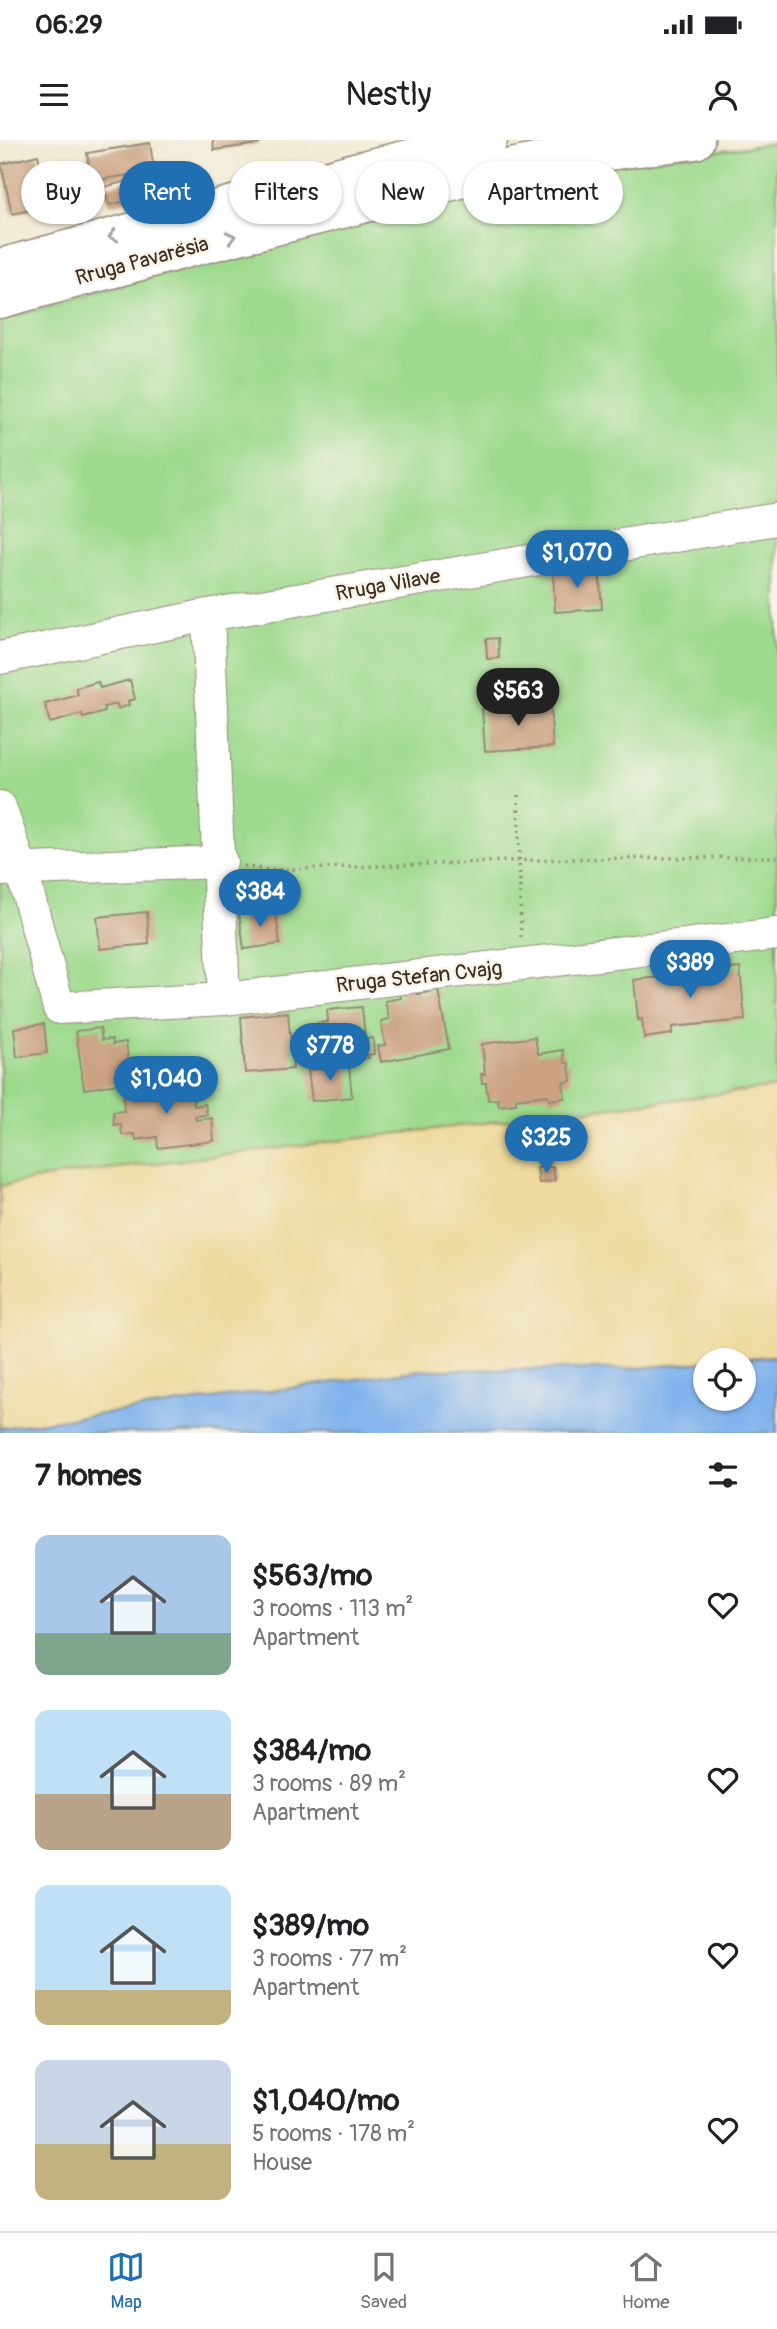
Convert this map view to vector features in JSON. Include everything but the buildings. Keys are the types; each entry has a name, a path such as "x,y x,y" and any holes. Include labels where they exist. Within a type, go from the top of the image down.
{"main road":[{"name":"Rruga Pavarësia","path":"0,268 328,179 488,140"},
{"name":"Rruga Pavarësia","path":"0,299 464,178 568,156 695,140"}],"lane":[{"name":"Rruga Vilave","path":"0,658 208,615 777,519"},
{"path":"208,615 221,862 224,999"},
{"path":"0,807 11,869 221,862"},
{"name":"Rruga Stefan Cvajg","path":"11,869 60,1008 224,999 777,934"}],"path":[{"path":"518,795 522,965"},
{"path":"221,862 269,870 520,861 777,857"}],"green space":[{"path":"777,143 777,1087 69,1174 0,1186 0,320 222,257 358,224 449,224 449,202 463,199 463,224 623,224 623,164"}],"sand":[{"path":"777,1087 777,1356 756,1357 756,1348 693,1348 693,1363 627,1369 422,1370 0,1428 0,1186 69,1174"}],"water":[{"path":"777,1356 777,1433 0,1433 0,1428 422,1370 627,1369 693,1363 693,1411 756,1411 756,1358"}]}
